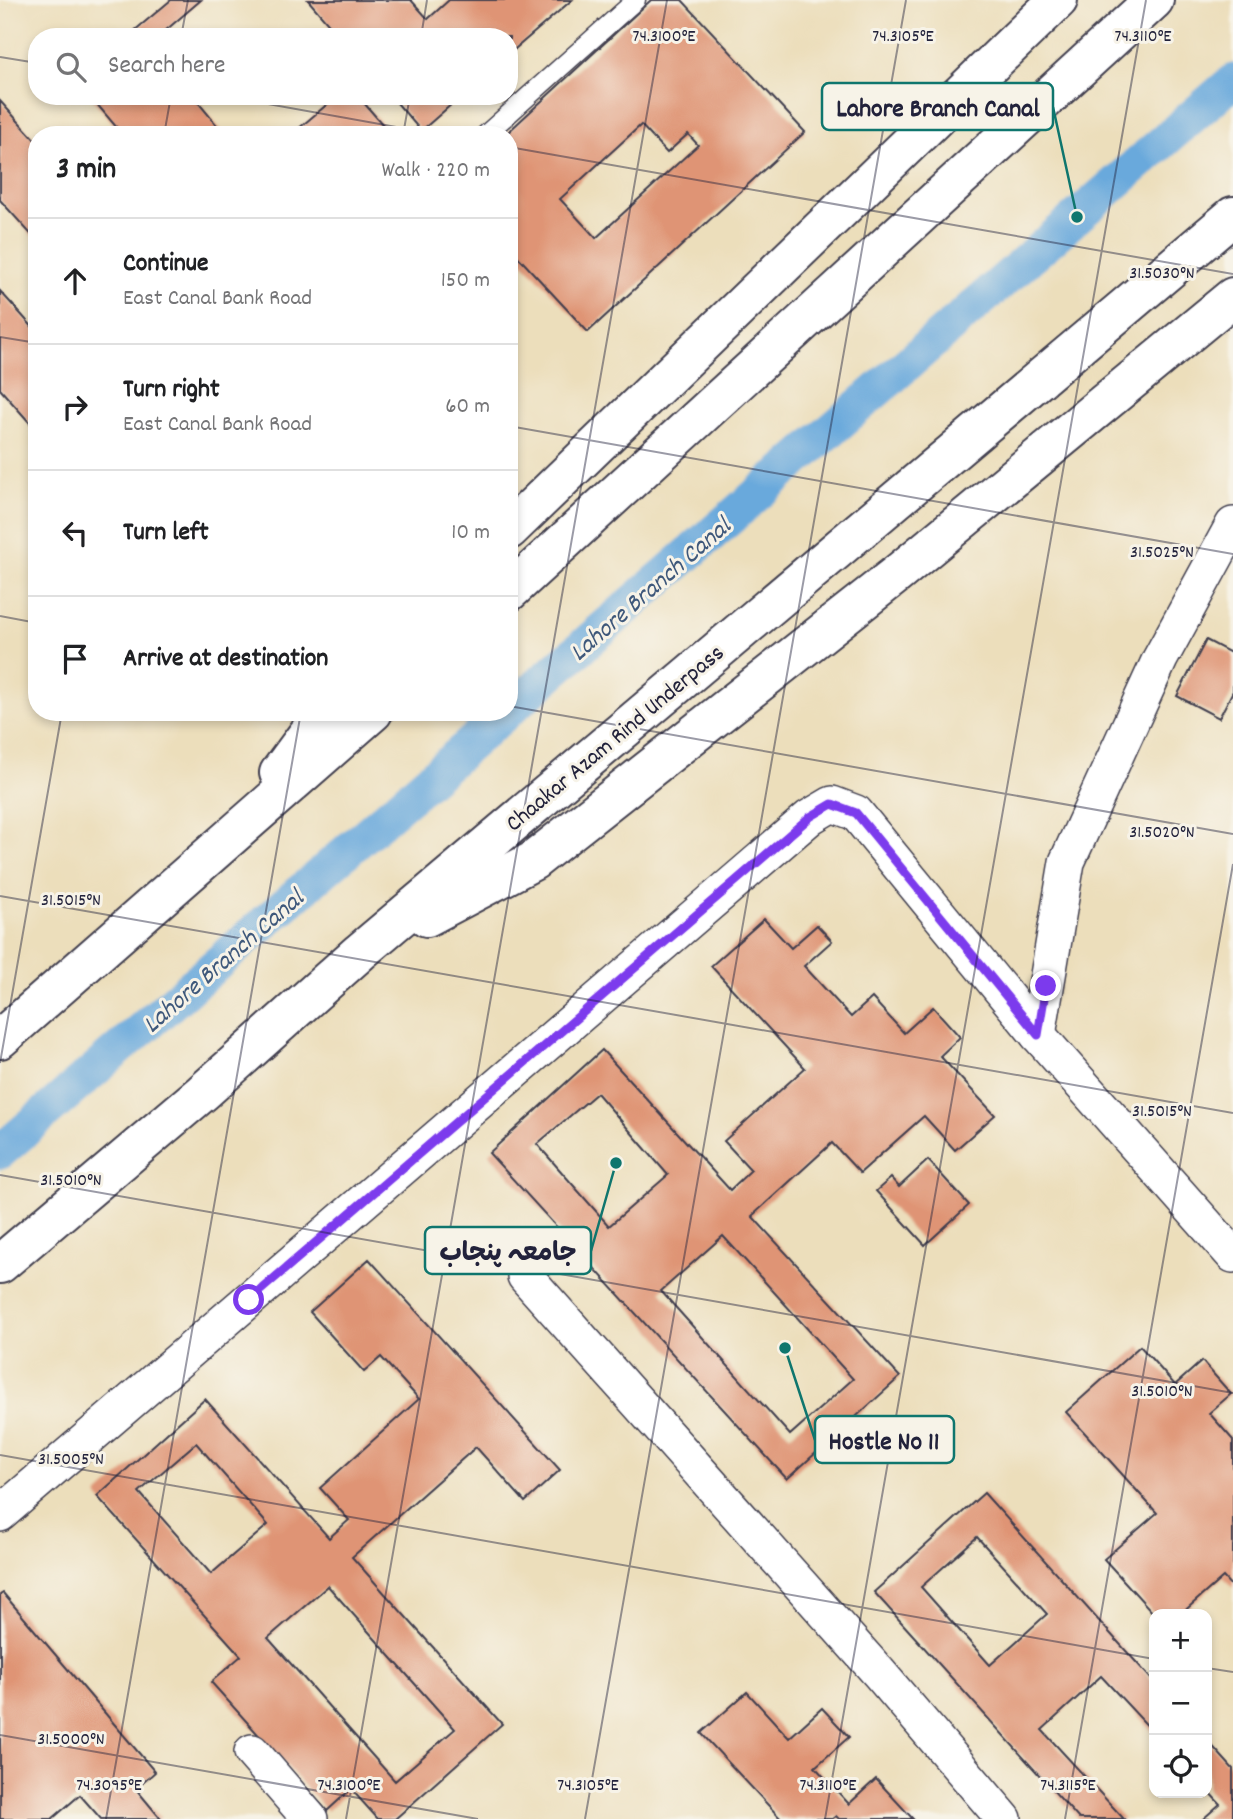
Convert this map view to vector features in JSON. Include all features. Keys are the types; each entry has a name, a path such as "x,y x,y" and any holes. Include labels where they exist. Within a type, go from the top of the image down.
{"highway":[{"path":"518,521 1058,0"},
{"path":"518,585 1154,0"},
{"name":"Chaakar Azam Rind Underpass","path":"0,1264 202,1093 360,952 1233,216"},
{"path":"360,952 533,861 897,574 1233,296"},
{"path":"231,836 317,721"},
{"path":"0,1039 363,721"}],"street":[{"path":"1038,1035 1066,862 1160,659 1233,525"},
{"path":"0,1514 810,817 832,804 856,813 1038,1035 1233,1255"},
{"path":"525,1276 871,1664 1004,1819"},
{"path":"252,1752 310,1819"}],"lane":[{"path":"495,126 636,0"}],"building":[{"path":"171,0 201,0 168,28 138,28"},
{"path":"308,0 411,0 428,19 449,0 572,0 518,46 518,28 332,28"},
{"path":"651,0 682,0 805,132 588,332 518,257 518,126 515,126","holes":["641,125 667,153 688,134 698,145 596,238 560,199"]},
{"path":"0,101 28,132 28,231 0,200"},
{"path":"98,105 200,105 218,126 115,126"},
{"path":"326,105 366,105 384,126 302,126"},
{"path":"399,105 451,105 427,126 417,126"},
{"path":"0,291 28,322 28,421 0,389"},
{"path":"1206,640 1233,654 1233,691 1219,718 1177,696"},
{"path":"764,919 791,948 817,925 832,941 804,966 851,1017 872,998 904,1033 933,1007 960,1037 940,1056 995,1115 955,1150 924,1116 860,1173 832,1143 752,1216 900,1377 787,1479 489,1153 602,1050 730,1190 751,1170 724,1141 805,1068 711,966","holes":["597,1093 668,1175 609,1226 537,1144","723,1236 853,1379 790,1435 661,1291"]},
{"path":"928,1160 969,1205 925,1245 876,1191 891,1178 899,1187"},
{"path":"369,1259 560,1470 525,1502 476,1447 352,1557 502,1724 395,1819 378,1819 351,1789 327,1811 211,1682 241,1656 97,1496 205,1399 329,1538 349,1520 320,1488 419,1399 381,1357 364,1372 310,1312","holes":["196,1443 268,1525 211,1574 139,1492","328,1586 455,1729 395,1781 268,1638"]},
{"path":"1140,1346 1175,1385 1202,1361 1231,1394 1209,1413 1233,1440 1233,1588 1223,1577 1187,1609 1149,1609 1104,1559 1157,1513 1066,1412"},
{"path":"984,1493 1149,1676 1149,1728 1101,1676 1042,1730 1124,1819 1079,1819 874,1592","holes":["977,1537 1047,1614 990,1665 921,1587"]},
{"path":"3,1593 155,1772 136,1789 161,1819 101,1819 80,1795 52,1819 0,1819 0,1595"},
{"path":"747,1692 789,1738 822,1708 849,1737 815,1767 849,1804 876,1779 913,1819 839,1819 836,1816 832,1819 781,1819 701,1733"},
{"path":"1212,1746 1233,1769 1233,1819 1203,1819 1220,1804 1212,1795"}],"waterway":[{"name":"Lahore Branch Canal","path":"518,702 1233,81"},
{"name":"Lahore Branch Canal","path":"0,1152 497,721"}],"place":[{"name":"Lahore Branch Canal","path":"1077,217"},
{"name":"جامعہ پنجاب","path":"616,1163"},
{"name":"Hostle No 11","path":"785,1348"}],"route":[{"path":"249,1300 810,817 832,804 856,813 1038,1035 1046,986"}]}
